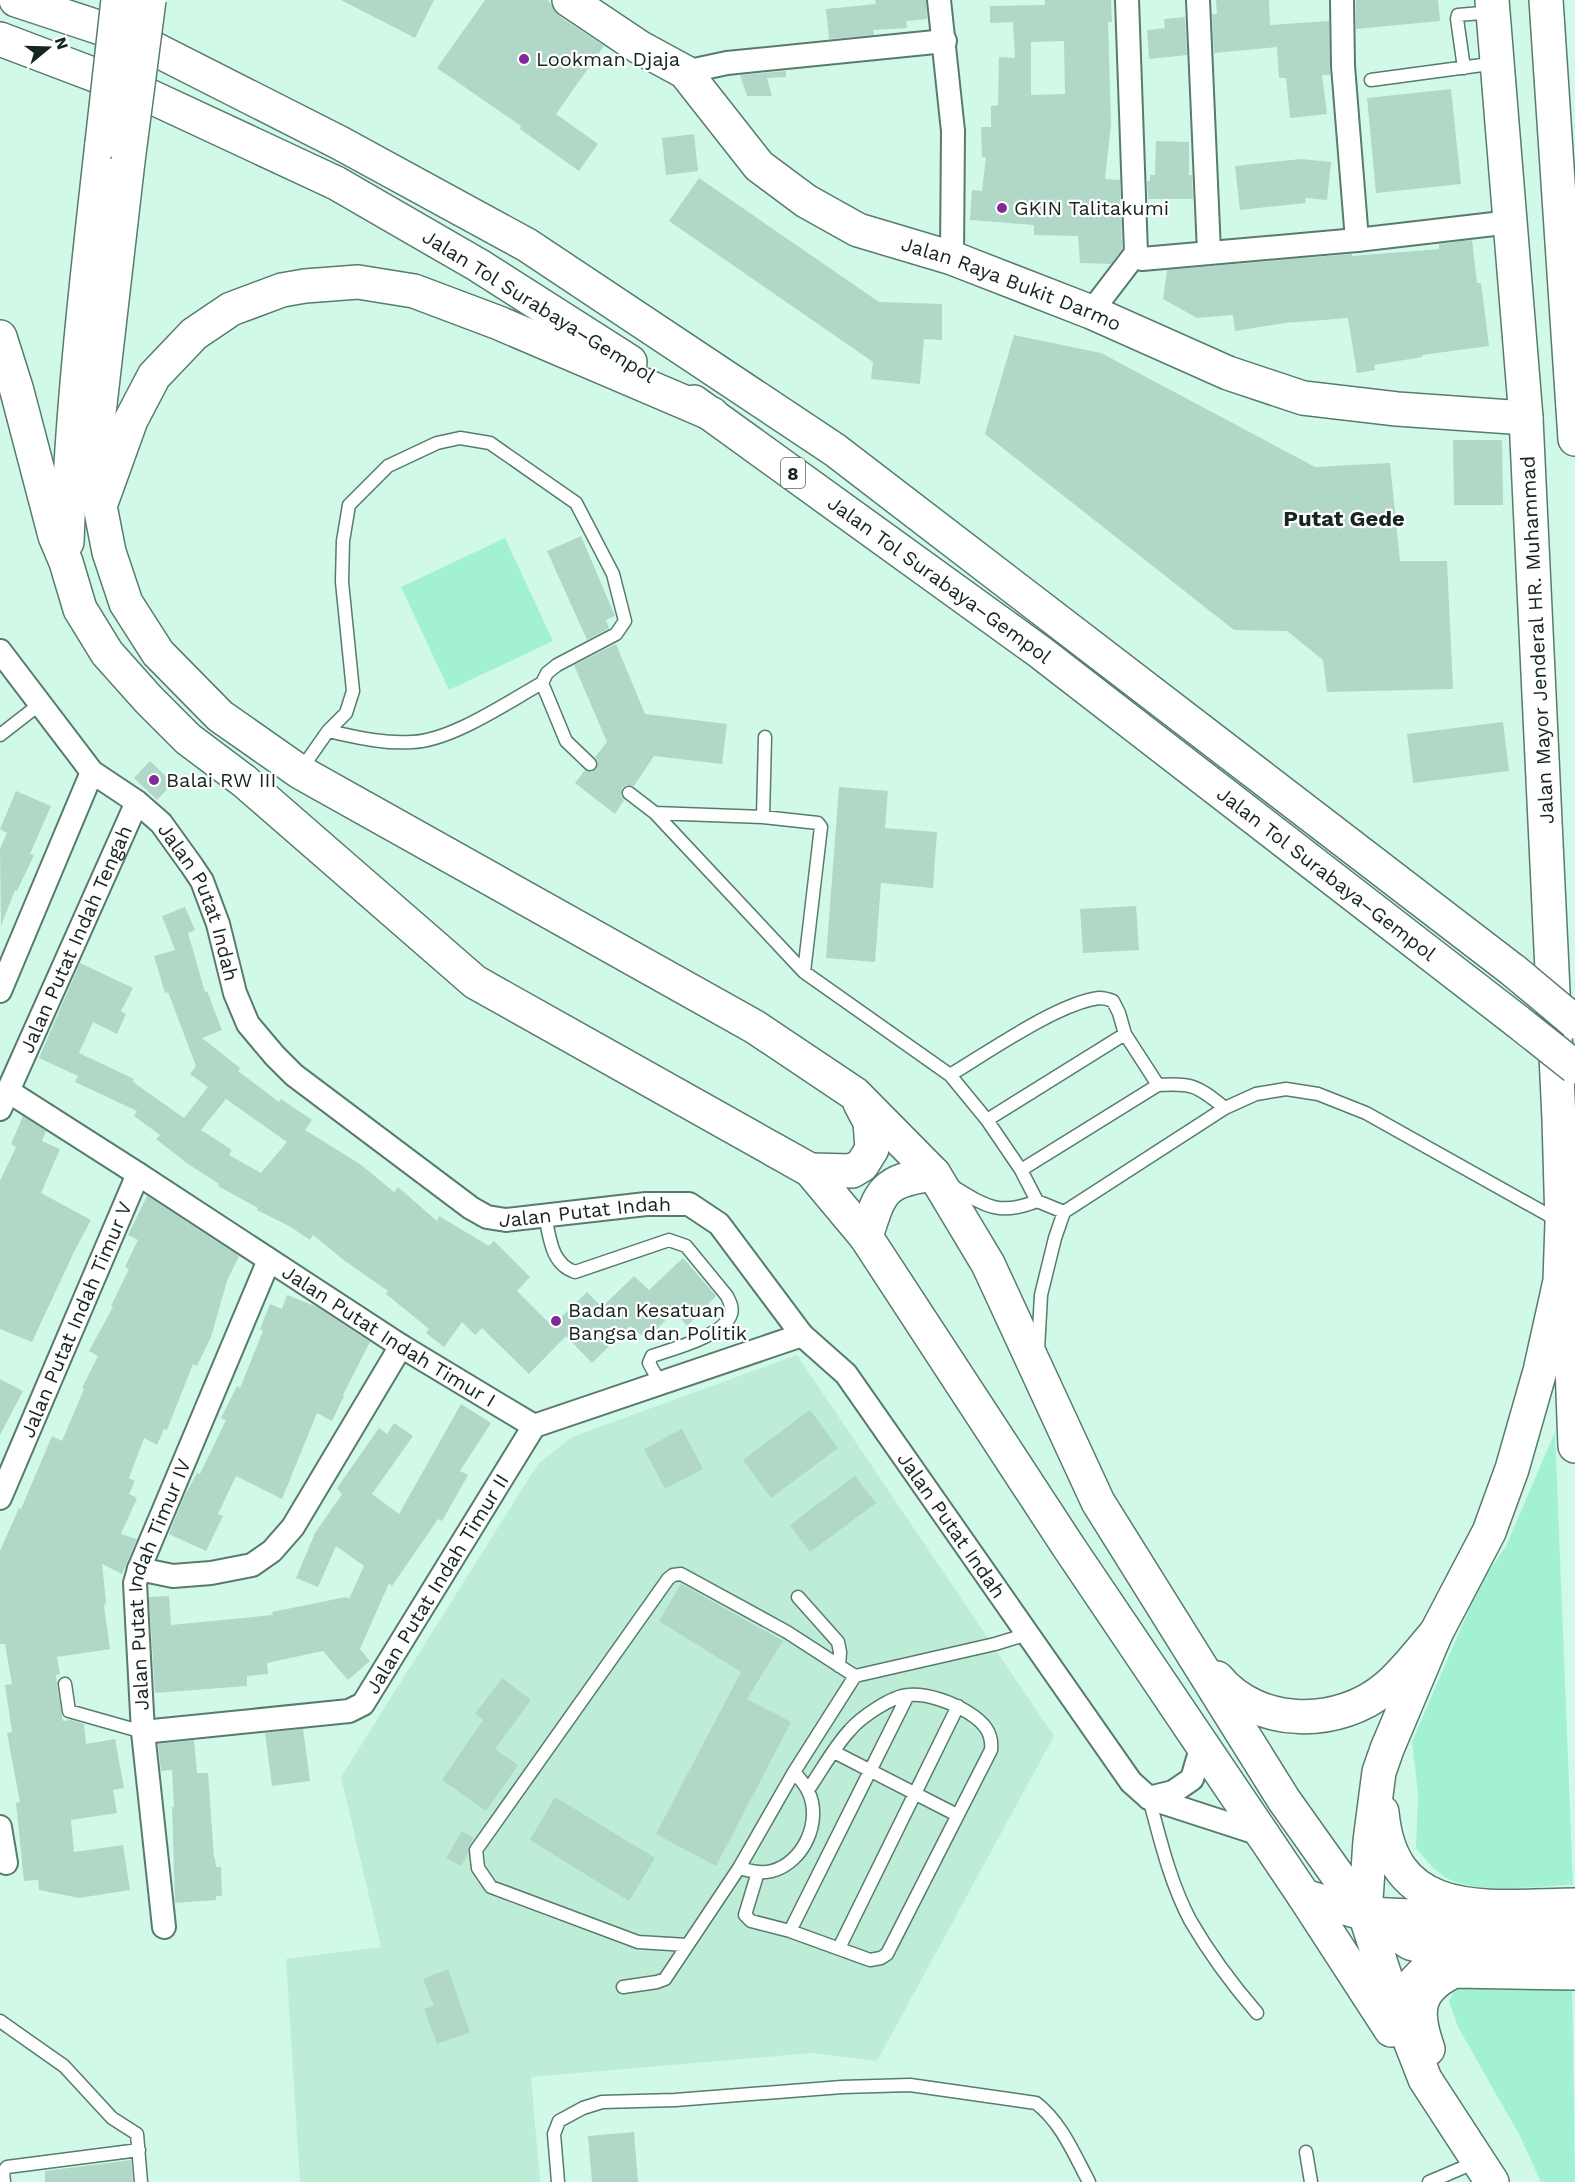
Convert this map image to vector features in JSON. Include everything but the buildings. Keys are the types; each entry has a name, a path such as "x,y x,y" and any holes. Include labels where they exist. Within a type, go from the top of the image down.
{"main road":[{"name":"Jalan Tol Surabaya–Gempol","path":"16,0 137,40 340,143 527,245 835,450 1514,971 1575,1022"},
{"path":"57,0 137,40"},
{"path":"118,0 115,152 96,439 100,506 109,552 126,603 158,653 220,716 300,772 754,1027 855,1094 934,1175 988,1264 1098,1502 1284,1800 1365,1914 1395,2005 1425,2079"},
{"path":"66,562 70,455 115,152 149,0"},
{"name":"Jalan Raya Bukit Darmo","path":"569,0 639,47 685,72 759,166 806,201 858,230 952,258 1092,312 1228,372 1303,398 1397,410 1527,418"},
{"path":"1546,0 1567,187 1575,439"},
{"name":"Jalan Mayor Jenderal HR. Muhammad","path":"1493,6 1527,418 1562,1223 1560,1281"},
{"name":"Jalan Tol Surabaya–Gempol","path":"0,39 144,94 336,183 478,265 712,414 1040,652 1575,1066"},
{"path":"100,506 131,420 154,376 194,334 231,309 282,290 306,286 358,282 414,291 499,323 712,414"},
{"path":"0,337 17,391 55,536 66,562 80,609 107,653 188,739 244,781 475,982 810,1170 866,1237 1068,1546 1478,2159"},
{"path":"810,1170 852,1171 862,1165 872,1149 870,1122 855,1094"},
{"path":"866,1237 878,1199 891,1185 914,1176 934,1175"},
{"path":"1560,1281 1571,1340 1575,1446"},
{"path":"1365,1914 1371,1829 1379,1772 1436,1633 1489,1532 1512,1469 1540,1371 1560,1281"},
{"path":"1181,1635 1223,1686 1255,1708 1278,1716 1307,1717 1355,1708 1387,1688 1436,1633"},
{"path":"1387,1749 1382,1805 1384,1828 1396,1863 1415,1885 1437,1898 1455,1902 1489,1906 1575,1905"},
{"path":"1304,1896 1365,1914 1411,1916 1498,1926 1575,1927"},
{"path":"1365,1914 1410,1943 1451,1950 1575,1950"},
{"path":"1395,2005 1413,1982 1451,1950"},
{"path":"1478,2159 1435,2070 1420,2025 1422,2000 1439,1978 1454,1971 1575,1973"}],"street":[{"path":"939,0 953,131 952,258"},
{"path":"1092,312 1136,253 1128,0"},
{"path":"1198,0 1209,252"},
{"path":"1342,0 1343,66 1357,240"},
{"path":"685,72 727,63 945,41"},
{"path":"1136,253 1142,259 1357,240 1511,222"},
{"name":"Jalan Putat Indah","path":"0,651 92,772 137,802 161,823 202,881 218,924 235,993 248,1024 294,1075 471,1208 487,1217 506,1220 646,1204 689,1204 719,1224 802,1335 846,1374 1131,1782 1149,1798 1263,1835"},
{"path":"0,991 92,772"},
{"name":"Jalan Putat Indah Tengah","path":"4,1100 137,802"},
{"name":"Jalan Putat Indah Timur I","path":"4,1100 138,1174 401,1346 534,1426"},
{"name":"Jalan Putat Indah Timur V","path":"0,1498 138,1174"},
{"name":"Jalan Putat Indah Timur IV","path":"164,1928 143,1732 135,1583 269,1260"},
{"path":"534,1426 802,1335"},
{"path":"139,1569 173,1576 211,1574 252,1565 272,1551 293,1527 401,1346"},
{"name":"Jalan Putat Indah Timur II","path":"143,1732 349,1711 363,1704 534,1426"},
{"path":"1149,1798 1173,1792 1192,1779 1202,1745"},
{"path":"0,1827 6,1863"}],"lane":[{"path":"1464,68 1458,15 1493,6"},
{"path":"1371,80 1497,63"},
{"path":"300,772 328,731 346,713 353,691 342,582 343,541 349,505 388,466 437,443 460,438 490,443 576,503 613,574 625,621 616,634 557,665 547,673 543,683 458,730 414,742 379,742 328,731"},
{"path":"543,683 566,741 590,764"},
{"path":"0,735 40,704"},
{"path":"763,816 765,737"},
{"path":"629,793 655,813 804,972 950,1075 987,1120 1021,1170 1036,1201 1064,1212"},
{"path":"655,813 763,816 818,823 821,827 804,972"},
{"path":"950,1075 1033,1025 1078,1003 1101,998 1113,1001 1125,1034 1158,1085"},
{"path":"987,1120 1125,1034"},
{"path":"1021,1170 1158,1085 1178,1084 1199,1087 1225,1108"},
{"path":"1036,1369 1041,1295 1064,1212 1225,1108 1256,1094 1286,1089 1318,1094 1366,1113 1562,1223"},
{"path":"934,1175 975,1199 998,1209 1021,1207 1036,1201"},
{"path":"546,1216 553,1251 559,1264 565,1269 575,1272 669,1239 686,1246 727,1296 731,1305 731,1315 723,1326 705,1337 652,1356 649,1363 660,1383"},
{"path":"687,1945 638,1942 491,1887 478,1868 476,1850 662,1588 674,1575 681,1574 787,1632 855,1676"},
{"path":"798,1597 838,1642 839,1666"},
{"path":"623,1987 664,1979 739,1868 794,1772 855,1676 995,1644 1028,1634"},
{"path":"65,1684 69,1711 143,1732"},
{"path":"758,1872 745,1914 751,1921 790,1931 870,1960 881,1958 887,1954 991,1750 992,1741 981,1721 958,1706 930,1697 908,1695 874,1709 850,1730 808,1790"},
{"path":"790,1931 908,1695"},
{"path":"839,1948 958,1706"},
{"path":"834,1752 957,1815"},
{"path":"739,1868 770,1872 795,1859 805,1844 813,1825 813,1804 808,1790 794,1772"},
{"path":"1149,1798 1165,1859 1189,1918 1211,1954 1257,2013"},
{"path":"0,2021 64,2066 112,2118 136,2134 141,2182"},
{"path":"558,2182 554,2134 558,2121 583,2108 602,2102 675,2100 842,2087 910,2085 1036,2103 1049,2113 1060,2129 1089,2182"},
{"path":"4,2182 3,2172 7,2168 139,2150"},
{"path":"1306,2152 1311,2182"},
{"path":"1429,2182 1478,2159"}],"shaded area":[{"path":"505,538 553,641 449,690 401,587"},
{"path":"797,1355 1054,1736 877,2061 812,2053 531,2077 540,2182 300,2182 286,1959 381,1947 341,1777 538,1464 572,1437"},
{"path":"1555,1432 1573,1885 1513,1888 1468,1885 1443,1876 1416,1848 1418,1794 1412,1742 1479,1586 1506,1546"},
{"path":"1572,1979 1575,2182 1541,2182 1520,2136 1458,2027 1449,2001 1459,1982"}],"place":[{"name":"Lookman Djaja","path":"524,59"},
{"name":"GKIN Talitakumi","path":"1002,208"},
{"name":"Balai RW III","path":"154,780"},
{"name":"Badan Kesatuan Bangsa dan Politik","path":"556,1321"}],"district":[{"name":"Putat Gede","path":"1344,518"}]}
